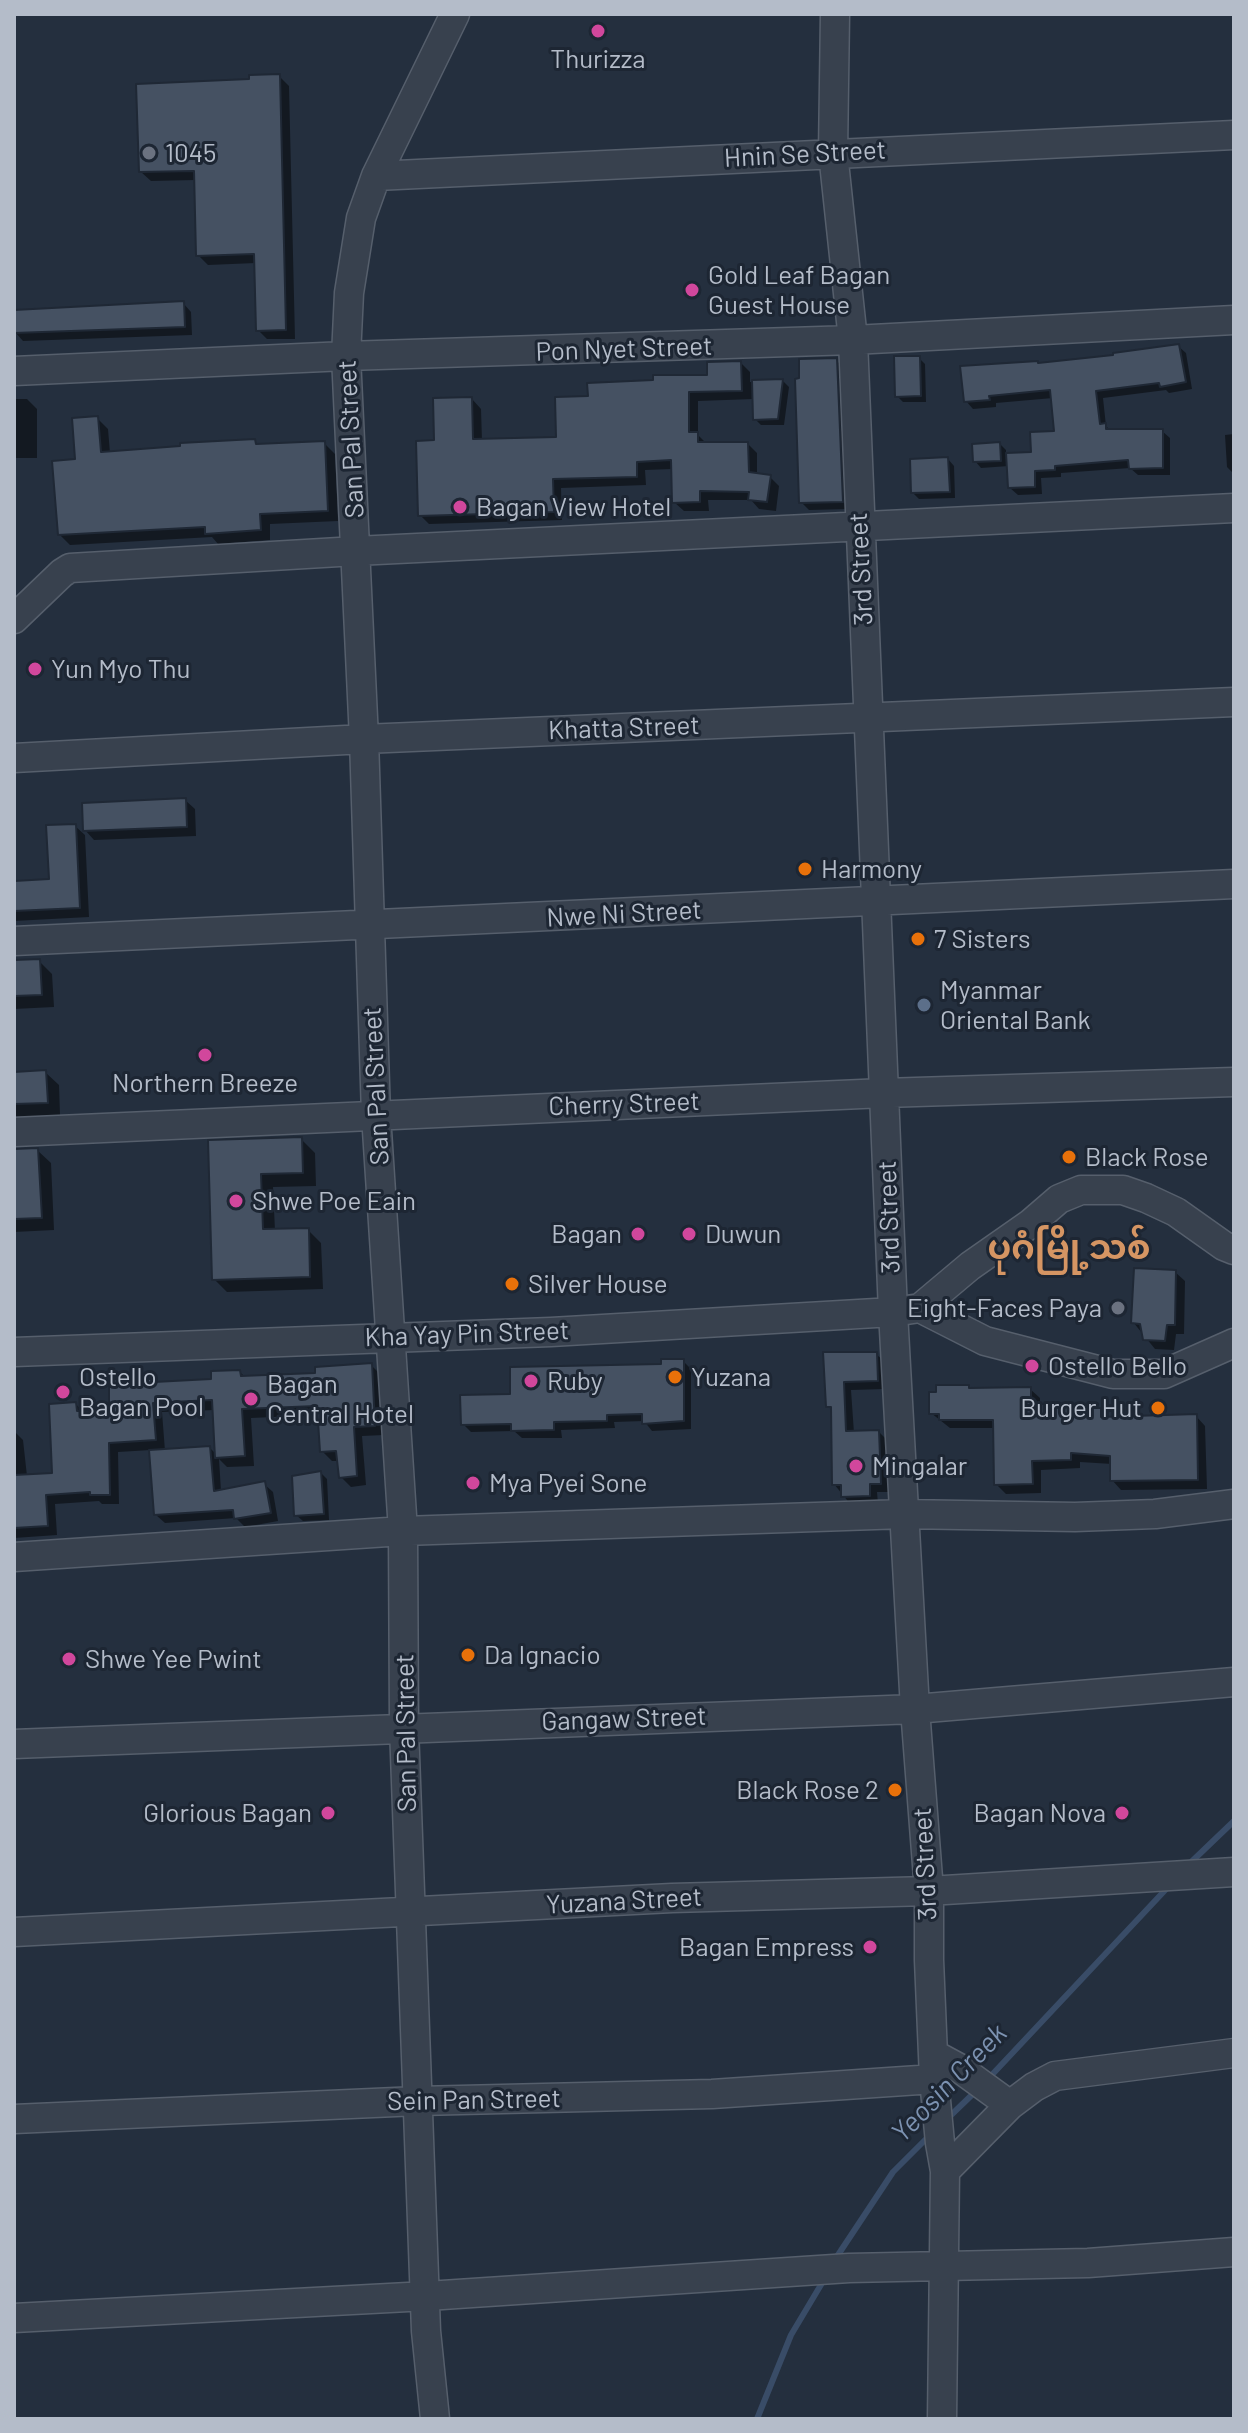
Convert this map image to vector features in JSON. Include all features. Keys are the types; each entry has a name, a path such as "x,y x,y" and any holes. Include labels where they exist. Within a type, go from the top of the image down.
{"street":[{"name":"San Pal Street","path":"435,2419 426,2331 404,1727 403,1531 376,1115 364,739 346,356 349,293 361,218 376,176 455,14"},
{"name":"3rd Street","path":"835,14 833,153 853,340 858,526 870,717 884,1093 907,1310 904,1514 929,1891 929,1960 941,2076 940,2143 945,2171 942,2419"},
{"name":"Hnin Se Street","path":"376,176 1234,135"},
{"name":"Pon Nyet Street","path":"14,371 346,356 853,340 1234,320"},
{"path":"14,619 70,568 1234,508"},
{"name":"Khatta Street","path":"14,758 364,739 1234,702"},
{"name":"Nwe Ni Street","path":"14,941 1234,884"},
{"name":"Cherry Street","path":"14,1132 884,1093 1234,1082"},
{"path":"907,1310 1030,1224 1059,1199 1081,1190 1123,1190 1146,1198 1176,1212 1234,1250"},
{"path":"907,1310 985,1341 1113,1374 1164,1374 1234,1343"},
{"name":"Kha Yay Pin Street","path":"14,1352 551,1332 907,1310"},
{"path":"14,1557 403,1531 904,1514 1075,1517 1155,1514 1234,1504"},
{"name":"Gangaw Street","path":"14,1744 915,1709 1234,1682"},
{"name":"Yuzana Street","path":"14,1932 672,1898 929,1891 1234,1872"},
{"path":"945,2171 1000,2099 1055,2076 1234,2053"},
{"path":"941,2076 1000,2099"},
{"name":"Sein Pan Street","path":"14,2119 418,2101 712,2094 941,2076"},
{"path":"14,2318 427,2296 812,2270 1088,2263 1234,2252"}],"building":[{"path":"280,74 286,330 256,331 254,254 196,256 194,171 139,172 136,84 249,79 249,75"},
{"path":"184,301 185,327 14,333 14,310"},
{"path":"1179,344 1186,382 1096,391 1100,424 1106,423 1106,429 1163,429 1163,468 1129,469 1128,460 1055,466 1055,470 1035,471 1035,487 1008,488 1006,453 1031,452 1030,432 1054,431 1050,390 989,396 990,400 964,402 960,366 1038,363"},
{"path":"894,356 920,356 921,396 895,397"},
{"path":"837,358 843,502 799,503 795,379 799,378 799,359"},
{"path":"741,361 742,391 689,392 689,432 698,432 698,442 748,442 749,472 771,475 767,502 748,500 749,492 700,491 700,502 672,503 671,460 637,462 637,477 553,479 554,512 418,516 416,441 434,440 433,398 472,397 473,439 556,437 555,397 588,396 587,383 653,380 653,375 707,375 707,362"},
{"path":"783,379 778,419 753,420 752,380"},
{"path":"98,416 101,452 255,439 256,444 325,441 328,511 260,514 261,530 205,534 205,527 58,535 52,461 75,459 72,418"},
{"path":"1000,442 1001,461 973,462 972,444"},
{"path":"948,457 950,492 911,493 910,459"},
{"path":"186,798 187,827 83,831 82,803"},
{"path":"76,824 80,908 14,911 14,881 49,879 46,825"},
{"path":"40,959 42,995 14,996 14,960"},
{"path":"46,1070 48,1103 14,1104 14,1072"},
{"name":"Shwe Poe Eain","path":"302,1137 303,1173 261,1174 263,1229 309,1228 310,1277 212,1280 208,1140"},
{"path":"38,1148 42,1218 14,1219 14,1149"},
{"path":"1134,1268 1176,1270 1175,1325 1167,1325 1165,1341 1143,1340 1140,1324 1131,1323"},
{"path":"823,1352 877,1352 878,1381 844,1382 846,1431 879,1430 881,1484 870,1484 870,1496 841,1497 841,1485 832,1485 831,1407 826,1407"},
{"path":"661,1359 684,1359 684,1421 642,1424 642,1414 607,1415 607,1421 554,1422 554,1430 511,1431 511,1424 461,1425 460,1395 510,1394 510,1367 661,1364"},
{"path":"372,1363 375,1426 354,1427 357,1476 339,1478 336,1451 320,1452 317,1406 242,1409 245,1456 215,1458 212,1400 153,1403 156,1440 109,1443 110,1495 90,1495 90,1492 46,1495 48,1526 14,1528 14,1475 52,1473 49,1404 76,1402 77,1411 109,1410 109,1379 154,1379 154,1382 211,1379 211,1371 240,1370 241,1376 315,1373 315,1367"},
{"path":"936,1385 1031,1387 1031,1404 1101,1408 1101,1417 1197,1414 1198,1480 1110,1481 1110,1456 1071,1453 1071,1460 1032,1461 1033,1484 994,1485 993,1420 939,1420 939,1414 929,1414 929,1392 936,1392"},
{"path":"210,1446 214,1491 265,1481 271,1513 234,1519 233,1510 154,1515 149,1450"},
{"path":"321,1471 324,1514 294,1516 292,1476"}],"waterway":[{"name":"Yeosin Creek","path":"1187,1866 1234,1821"},
{"name":"Yeosin Creek","path":"988,2079 1169,1886"},
{"name":"Yeosin Creek","path":"948,2118 977,2090"},
{"name":"Yeosin Creek","path":"834,2261 893,2172 931,2134"},
{"name":"Yeosin Creek","path":"757,2419 791,2335 825,2278"}],"place":[{"name":"Thurizza","path":"598,31"},
{"name":"1045","path":"149,153"},
{"name":"Gold Leaf Bagan Guest House","path":"692,290"},
{"name":"Bagan View Hotel","path":"460,507"},
{"name":"Yun Myo Thu","path":"35,669"},
{"name":"Harmony","path":"805,869"},
{"name":"7 Sisters","path":"918,939"},
{"name":"Myanmar Oriental Bank","path":"924,1005"},
{"name":"Northern Breeze","path":"205,1055"},
{"name":"Black Rose","path":"1069,1157"},
{"name":"Shwe Poe Eain","path":"236,1201"},
{"name":"Bagan","path":"638,1234"},
{"name":"Duwun","path":"689,1234"},
{"name":"Silver House","path":"512,1284"},
{"name":"Eight-Faces Paya","path":"1118,1308"},
{"name":"Ostello Bello","path":"1032,1366"},
{"name":"Yuzana","path":"675,1377"},
{"name":"Ruby","path":"531,1381"},
{"name":"Ostello Bagan Pool","path":"63,1392"},
{"name":"Bagan Central Hotel","path":"251,1399"},
{"name":"Burger Hut","path":"1158,1408"},
{"name":"Mingalar","path":"856,1466"},
{"name":"Mya Pyei Sone","path":"473,1483"},
{"name":"Da Ignacio","path":"468,1655"},
{"name":"Shwe Yee Pwint","path":"69,1659"},
{"name":"Black Rose 2","path":"895,1790"},
{"name":"Glorious Bagan","path":"328,1813"},
{"name":"Bagan Nova","path":"1122,1813"},
{"name":"Bagan Empress","path":"870,1947"}],"district":[{"name":"ပုဂံမြို့သစ်","path":"1069,1248"}]}
